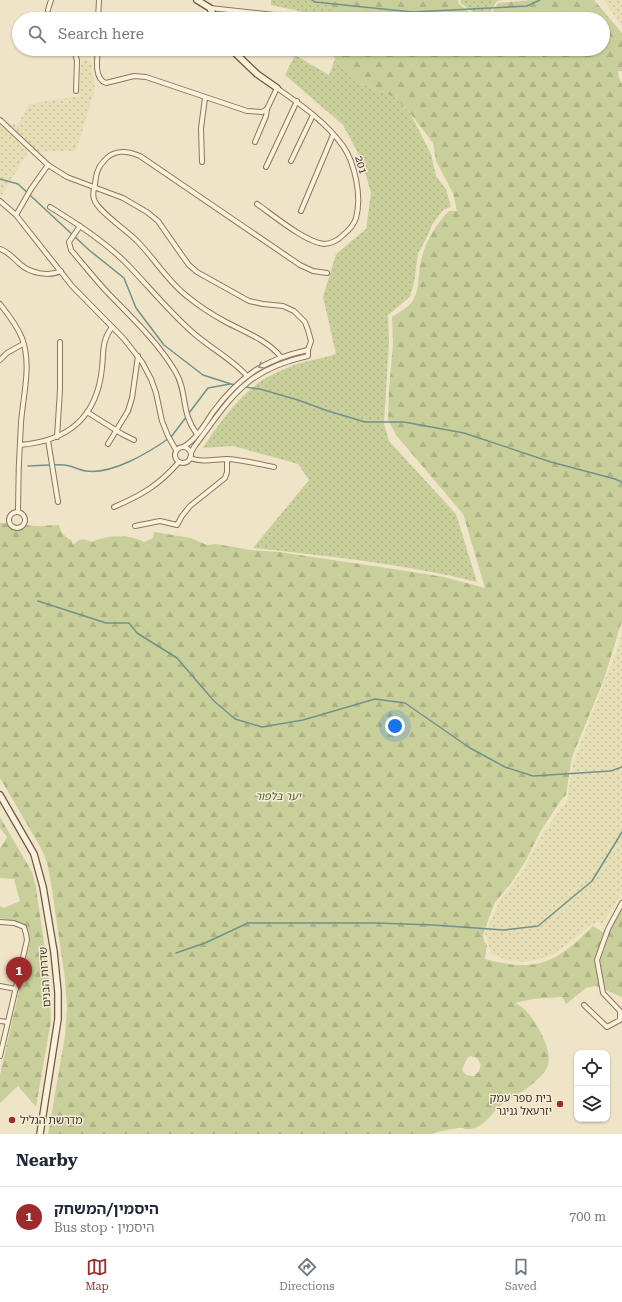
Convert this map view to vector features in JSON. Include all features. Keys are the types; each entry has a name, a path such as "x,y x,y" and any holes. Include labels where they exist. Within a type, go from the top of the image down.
{"main road":[{"path":"197,0 210,8 212,12"},
{"name":"201","path":"238,56 257,74 277,88"},
{"name":"שדרות הבנים","path":"0,795 34,854 43,887 50,923 57,986 58,1019 40,1134"}],"street":[{"path":"48,10 51,0"},
{"path":"98,12 99,0"},
{"path":"210,8 247,12"},
{"path":"76,56 77,61 76,91"},
{"path":"97,56 98,77 102,82 106,83 134,76 146,77 247,111 262,112 267,109"},
{"path":"255,142 266,116 267,109 277,88"},
{"name":"201","path":"257,204 304,236 316,242 325,244 341,238 350,229 355,220 357,210 355,173 350,158 342,145 313,115 277,88"},
{"path":"202,162 201,128 205,98"},
{"path":"266,166 296,102"},
{"path":"291,161 313,115"},
{"path":"0,120 48,165 67,177 123,198 147,212 158,221 181,254 197,272 249,301 283,306 294,311 305,322 312,341 308,350 308,356 298,358 266,370 248,381 230,395 194,446 190,458 184,463 179,462 175,457 176,450 162,421 156,393 151,379 138,356 72,286 16,215 0,201"},
{"path":"301,211 333,135"},
{"path":"281,357 275,349 223,321 188,297 175,286 153,258 136,240 100,208 94,201 93,194 97,172 101,163 113,153 122,151 132,152 300,265 313,271 327,273"},
{"path":"16,215 31,189 48,165"},
{"path":"50,207 80,226 128,265 190,331 240,368 247,376"},
{"path":"80,226 69,242 71,250 107,292 146,332 168,361 179,379 188,420 197,434"},
{"path":"0,249 30,270 41,273 61,271"},
{"path":"0,304 22,337 26,360 20,445 18,512"},
{"path":"20,445 34,444 57,437 80,421 87,412 97,391 102,369 103,344 112,327"},
{"path":"57,437 60,390 60,342"},
{"path":"0,360 7,353 23,344"},
{"path":"176,450 188,444 243,379 262,366 281,357 308,350"},
{"path":"108,444 128,412 132,398 138,356"},
{"path":"87,412 134,440"},
{"path":"48,440 58,502"},
{"path":"183,447 188,448 191,453"},
{"path":"190,458 200,461 227,459 238,460 274,467"},
{"path":"135,526 160,521 178,526 182,516 190,506 225,478 227,472 227,459"},
{"path":"114,507 150,489 167,476 179,462"},
{"path":"18,512 24,516 25,521 21,528 16,529 10,525 9,520 11,514 18,512"},
{"path":"584,1005 607,1027 620,1020 620,1011 604,993 597,960 608,929 622,903"},
{"path":"0,922 24,927 26,934 26,946 0,1056"},
{"path":"0,986 16,989"},
{"path":"0,1020 8,1022"}],"shaded area":[{"path":"604,0 622,0 622,27"},
{"path":"81,60 91,60 95,89 76,151 28,152 0,198 0,121 18,125 29,104 79,96"},
{"path":"622,628 622,893 602,924 598,922 592,924 568,944 550,956 526,962 510,961 492,955 485,934 500,900 521,874 544,832 567,800 573,763 618,647"}],"green space":[{"path":"271,0 329,0 331,12 303,12 271,5"},
{"path":"329,0 459,0 458,2 460,5 470,12 331,12"},
{"path":"461,0 503,0 497,1 490,11 492,12 473,12 460,2"},
{"name":"יער בלפור","path":"532,0 594,0 604,12 494,12 492,11 498,3"},
{"name":"יער בלפור","path":"610,19 622,33 622,71 618,71 622,84 622,621 603,682 572,757 566,795 561,800 540,832 526,860 514,879 494,904 483,935 484,941 487,945 485,959 519,965 545,962 568,949 593,926 603,932 622,902 622,997 596,986 586,988 566,1004 562,997 533,999 515,1003 528,1013 538,1026 548,1051 548,1065 545,1071 535,1082 500,1106 485,1122 476,1128 460,1128 431,1134 48,1134 65,1036 67,1008 65,979 47,862 41,848 0,778 0,523 37,526 59,525 62,532 71,540 73,545 77,541 81,540 91,542 118,536 138,539 144,542 153,538 154,532 191,538 207,545 216,544 251,550 279,552 444,577 485,588 463,514 396,435 388,420 393,343 392,317 408,306 414,298 424,251 434,229 449,211 457,211 453,193 436,161 433,143 410,113 396,98 353,80 334,56 540,56 542,58 542,56 610,56","holes":["471,1056 477,1058 481,1065 479,1071 474,1076 465,1074 462,1069 468,1057"]},
{"path":"294,56 329,75 335,59 353,80 396,98 410,113 431,154 436,176 446,189 451,207 443,210 432,225 418,254 414,283 410,297 388,315 389,342 384,424 389,441 456,514 477,582 394,565 253,548 309,480 298,464 233,446 203,448 236,403 261,381 297,364 336,354 323,297 336,254 366,229 371,193 362,161 343,125 285,75"},
{"path":"0,817 32,872 36,888 49,976 51,1020 36,1107 18,1086 0,1103 0,1075 30,942 24,925 0,918 0,906 4,908 20,901 14,879 0,878 0,848 7,837 0,828"}],"waterway":[{"path":"312,0 315,2 412,12 527,6 540,0"},
{"path":"0,179 18,184 89,250 124,278 136,308 164,345 203,375 241,386"},
{"path":"189,413 208,388 230,384"},
{"path":"245,387 260,389 298,400 365,422 404,422 464,433 551,462 622,482"},
{"path":"171,437 187,416"},
{"path":"28,466 61,465 86,471 107,470 129,462 168,439"},
{"path":"38,601 106,623 129,623 137,633 177,658 214,701 235,719 262,727 303,720 375,699 405,703 470,748 505,767 533,776 611,771 622,767"},
{"path":"176,953 205,943 248,923 375,923 504,930 538,926 592,881 622,832"}],"place":[{"name":"היסמין/המשחק","path":"19,990"},
{"name":"בית ספר עמק יזרעאל גניגר","path":"560,1104"},
{"name":"מדרשת הגליל","path":"12,1120"}]}
